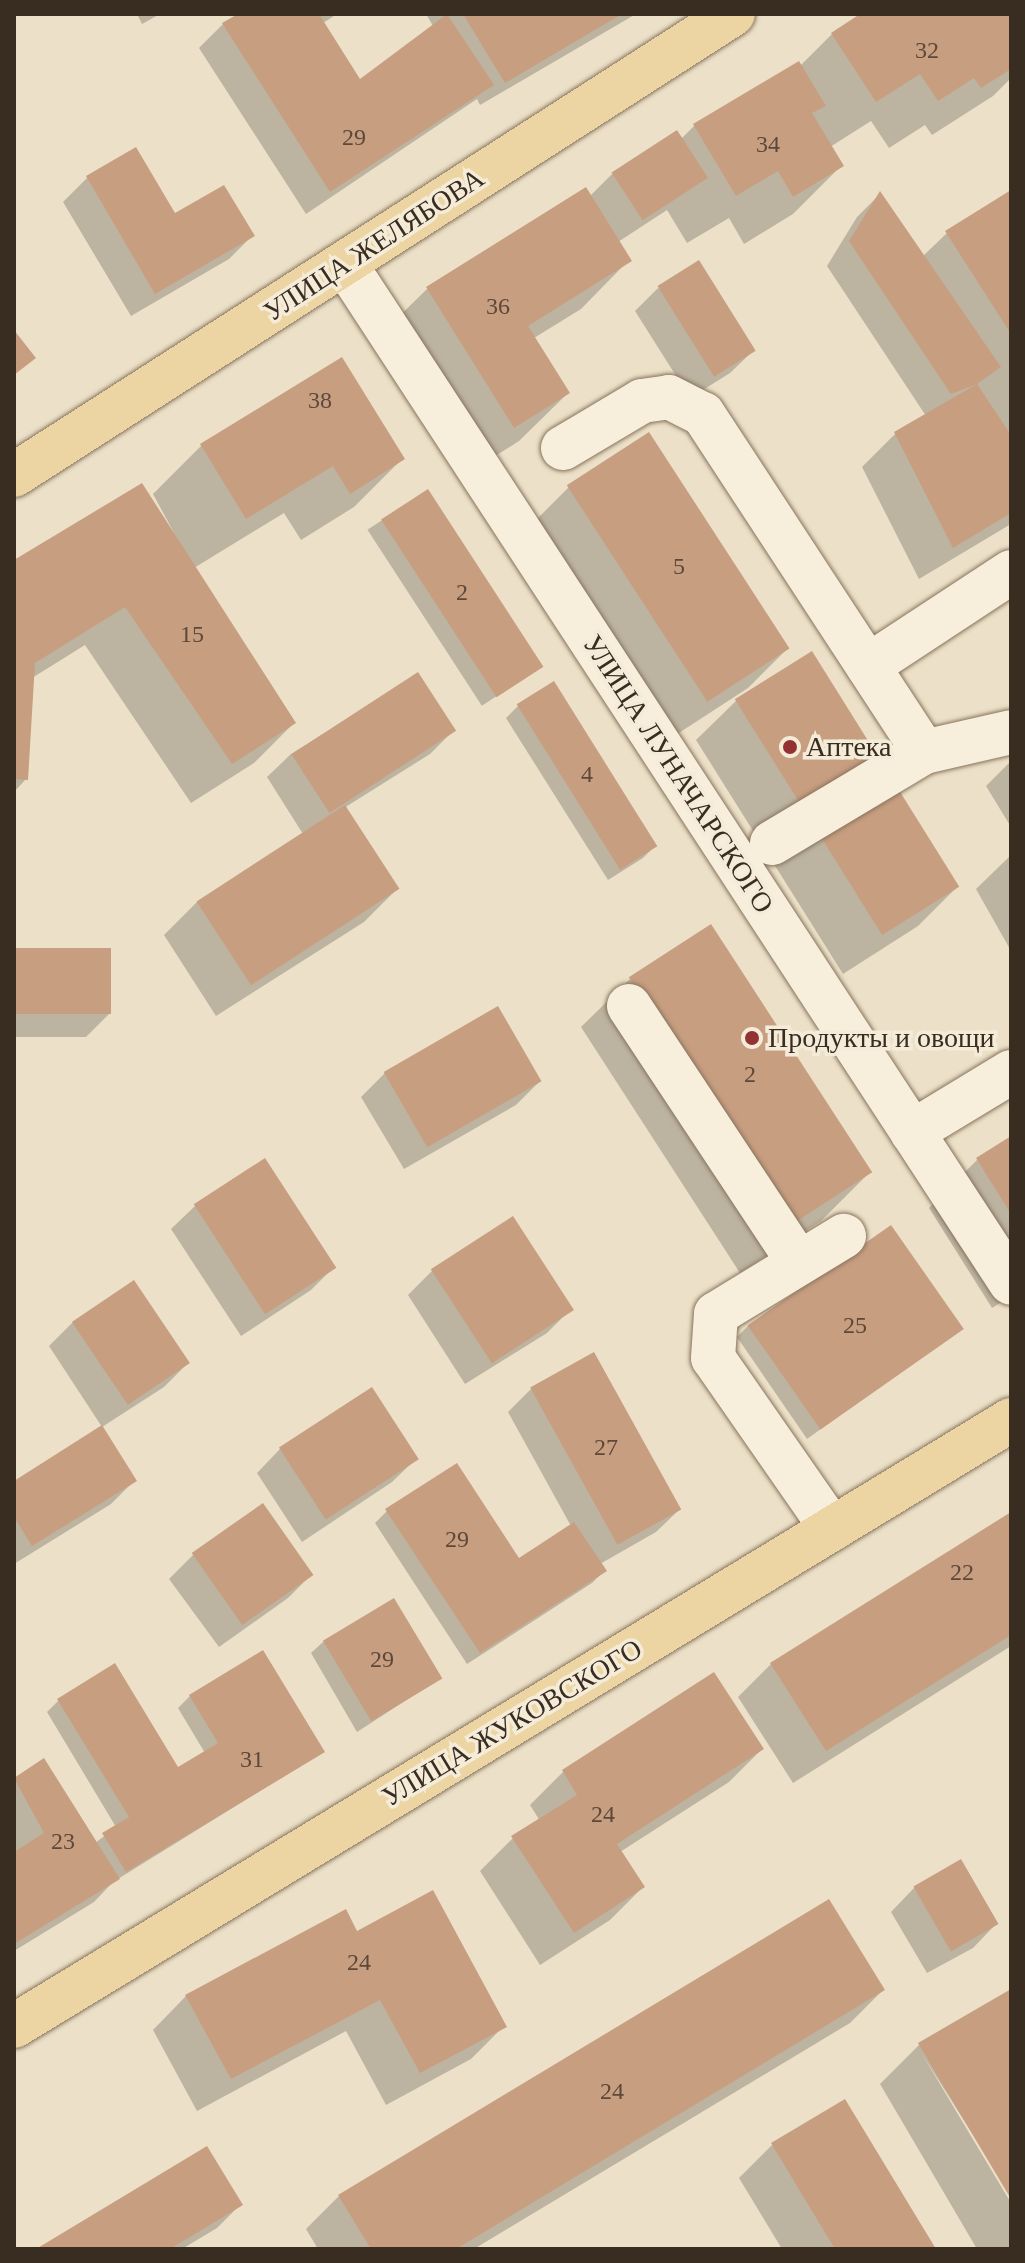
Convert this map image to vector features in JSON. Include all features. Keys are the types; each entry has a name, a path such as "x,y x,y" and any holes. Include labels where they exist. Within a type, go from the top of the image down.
{"main road":[{"name":"УЛИЦА ЖЕЛЯБОВА","path":"14,475 733,14"},
{"name":"УЛИЦА ЖУКОВСКОГО","path":"14,2026 1011,1420"}],"street":[{"name":"УЛИЦА ЛУНАЧАРСКОГО","path":"345,264 1011,1283"},
{"path":"563,448 642,401 669,397 703,414 924,752"},
{"path":"868,666 1011,572"},
{"path":"772,843 924,752 1011,732"},
{"path":"629,1006 799,1263"},
{"path":"912,1132 1011,1072"},
{"path":"832,1529 713,1358 716,1314 844,1236"}],"building":[{"path":"238,14 319,14 360,79 447,14 494,85 330,192 222,23"},
{"path":"463,14 622,14 505,83"},
{"path":"860,14 1011,14 1011,69 981,88 974,78 938,101 920,74 876,102 831,33"},
{"path":"799,61 826,106 812,113 844,166 793,197 778,171 736,196 693,124"},
{"path":"677,130 708,178 643,220 612,172"},
{"path":"136,147 175,213 224,185 255,236 155,294 86,176"},
{"path":"586,187 632,261 528,326 570,393 514,428 426,287"},
{"path":"1011,190 1011,334 945,231"},
{"path":"880,191 1001,367 977,384 951,394 849,241"},
{"path":"699,260 756,351 714,377 657,286"},
{"path":"14,330 36,358 14,375"},
{"path":"342,357 405,459 350,494 333,466 246,519 200,444"},
{"path":"977,384 1011,435 1011,513 953,548 894,432"},
{"path":"649,432 790,648 707,702 567,485"},
{"path":"142,483 296,723 232,764 125,607 35,663 28,780 14,779 14,560"},
{"path":"428,489 543,667 496,697 381,519"},
{"path":"812,651 959,887 882,935 735,699"},
{"path":"418,672 456,731 329,813 291,754"},
{"path":"554,681 657,846 620,870 517,704"},
{"path":"345,805 399,889 251,985 197,901"},
{"path":"711,924 872,1172 790,1226 629,977"},
{"path":"14,948 111,948 111,1014 14,1014"},
{"path":"498,1006 542,1081 427,1147 384,1072"},
{"path":"1011,1136 1011,1214 976,1158"},
{"path":"265,1158 336,1268 265,1314 194,1204"},
{"path":"513,1216 574,1310 492,1363 431,1269"},
{"path":"891,1225 964,1329 820,1429 748,1325"},
{"path":"134,1280 190,1363 128,1405 72,1322"},
{"path":"594,1352 681,1509 617,1545 530,1387"},
{"path":"372,1387 419,1459 326,1520 279,1447"},
{"path":"102,1425 137,1481 32,1546 14,1517 14,1481"},
{"path":"457,1463 519,1558 574,1522 607,1571 480,1653 385,1509"},
{"path":"263,1503 313,1575 242,1625 192,1553"},
{"path":"1011,1512 1011,1635 826,1751 770,1663"},
{"path":"394,1598 442,1679 371,1721 323,1641"},
{"path":"263,1650 325,1752 126,1872 102,1833 129,1817 57,1699 115,1663 178,1767 218,1743 189,1695"},
{"path":"714,1672 764,1749 617,1844 645,1887 574,1933 511,1836 577,1795 562,1770"},
{"path":"44,1758 120,1879 14,1944 14,1852 44,1833 14,1778"},
{"path":"961,1859 998,1924 951,1951 913,1886"},
{"path":"433,1890 507,2027 420,2073 380,2000 231,2079 185,1995 346,1909 357,1931"},
{"path":"829,1899 885,1990 456,2249 371,2249 338,2195"},
{"path":"1011,1989 1011,2199 918,2043"},
{"path":"845,2099 936,2249 835,2249 771,2143"},
{"path":"207,2146 243,2205 170,2249 36,2249"}],"place":[{"name":"Аптека","path":"790,747"},
{"name":"Продукты и овощи","path":"752,1038"}]}
